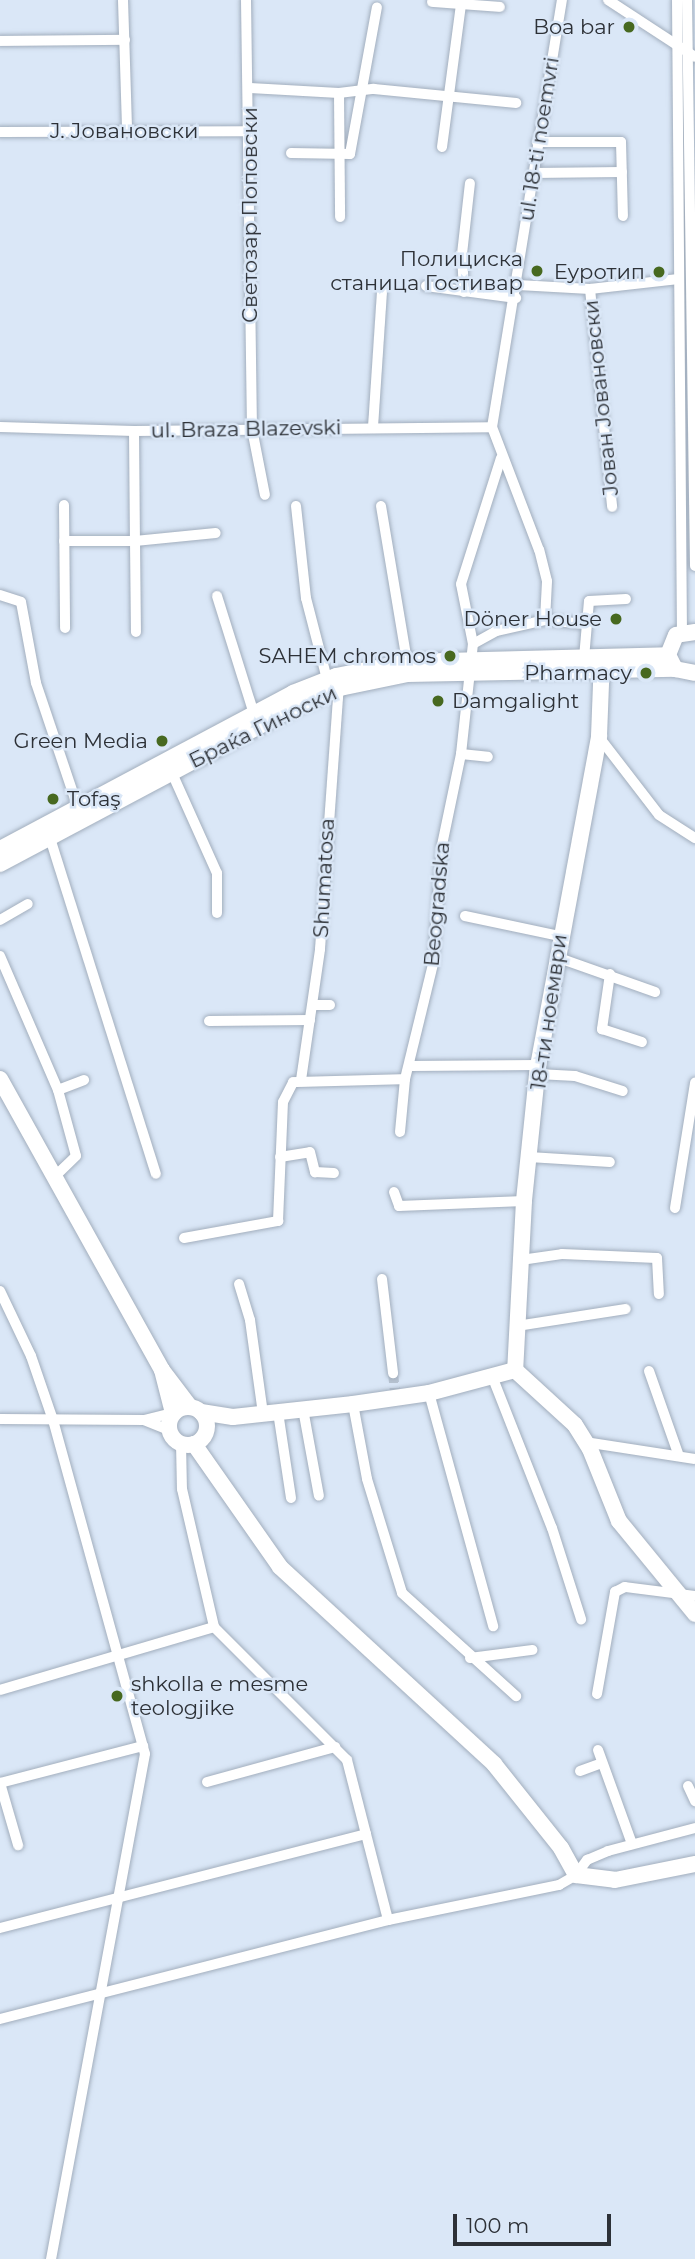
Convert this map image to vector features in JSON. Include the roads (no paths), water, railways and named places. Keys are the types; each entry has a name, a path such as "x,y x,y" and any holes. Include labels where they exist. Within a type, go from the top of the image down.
{"street":[{"path":"124,0 127,130"},
{"name":"Светозар Поповски","path":"246,0 250,89 248,131 252,429 265,495"},
{"name":"ul. 18-ti noemvri","path":"545,620 547,581 539,550 501,457 492,427 516,298 537,142 562,0"},
{"path":"608,0 690,53"},
{"path":"672,662 671,641 689,632 678,279 674,42 677,0"},
{"path":"687,0 690,53 695,566"},
{"path":"432,2 500,7"},
{"path":"442,147 461,4"},
{"path":"291,153 350,154 377,7"},
{"path":"0,41 125,40"},
{"path":"250,89 339,93 364,89 516,103"},
{"path":"339,93 340,216"},
{"name":"Ј. Јовановски","path":"0,132 248,131"},
{"path":"537,142 621,142 623,216"},
{"path":"533,173 622,172"},
{"path":"464,292 462,254 470,183"},
{"path":"518,285 590,289 678,279"},
{"path":"426,286 516,298"},
{"name":"Јован Јовановски","path":"590,289 612,508"},
{"path":"373,427 382,290"},
{"name":"ul. Braza Blazevski","path":"0,427 134,431 492,427"},
{"path":"134,431 136,632"},
{"path":"469,668 473,644 461,584 501,457"},
{"path":"64,505 65,628"},
{"name":"Shumatosa","path":"296,506 306,598 334,681 313,1005 301,1080"},
{"path":"381,506 407,662"},
{"path":"64,541 135,541 216,533"},
{"path":"0,595 21,602 36,683 78,808"},
{"path":"217,596 254,714"},
{"path":"584,658 589,601 626,599"},
{"path":"473,644 496,631 545,620 586,624"},
{"name":"Браќа Гиноски","path":"0,864 172,773 334,681 584,658 602,664"},
{"name":"Браќа Гиноски","path":"0,849 254,714 334,681 407,662 469,668 672,662 695,673"},
{"name":"18-ти ноември","path":"515,1370 524,1200 538,1069 559,958 559,936 599,737 602,664"},
{"name":"Beogradska","path":"400,1132 405,1079 433,964 442,845 461,754 469,668"},
{"path":"599,737 659,815 695,838"},
{"path":"461,754 488,757"},
{"path":"172,773 217,873 217,913"},
{"path":"50,838 156,1174"},
{"path":"0,920 28,904"},
{"path":"466,916 504,928 559,936"},
{"path":"0,956 58,1090 76,1156 55,1176"},
{"path":"559,958 610,974 654,992"},
{"path":"610,974 602,1030 642,1042"},
{"path":"313,1005 330,1005"},
{"path":"209,1021 310,1020"},
{"path":"410,1066 538,1069 575,1076 623,1091"},
{"path":"0,1079 162,1370 195,1409 196,1438 182,1489 214,1627 347,1760 388,1920"},
{"path":"184,1238 278,1222 282,1102 293,1082 405,1079"},
{"path":"58,1090 84,1080"},
{"path":"675,1208 695,1083"},
{"path":"280,1157 310,1152 315,1172 334,1173"},
{"path":"529,1157 610,1162"},
{"path":"394,1192 400,1206 524,1200"},
{"path":"521,1260 562,1254 657,1258 659,1294"},
{"path":"382,1279 393,1373"},
{"path":"239,1284 250,1320 291,1498"},
{"path":"0,1291 32,1356 53,1420 116,1657 143,1746 143,1779 99,1993 51,2259"},
{"path":"517,1326 625,1309"},
{"path":"162,1370 173,1413 169,1430"},
{"path":"0,1419 144,1420 195,1409 233,1417 353,1404 395,1394 429,1393 515,1370 575,1425 619,1521 695,1615"},
{"path":"649,1371 679,1455"},
{"path":"492,1376 552,1528 581,1619"},
{"path":"429,1393 493,1626"},
{"path":"353,1404 367,1479 402,1593 470,1658 516,1696"},
{"path":"303,1409 318,1496"},
{"path":"196,1438 233,1417"},
{"path":"144,1420 196,1438 216,1475 280,1567 494,1764 562,1848 576,1875"},
{"path":"585,1442 695,1459"},
{"path":"597,1694 615,1592 625,1587 695,1596"},
{"path":"0,1690 214,1627"},
{"path":"470,1658 532,1650"},
{"path":"18,1845 0,1783 143,1746"},
{"path":"207,1782 335,1747"},
{"path":"598,1750 632,1844"},
{"path":"580,1771 602,1763"},
{"path":"688,1786 695,1801"},
{"path":"0,2020 388,1920 559,1885 576,1875 587,1860 632,1844 695,1828"},
{"path":"0,1927 366,1834"},
{"path":"576,1875 615,1880 695,1864"}],"tunnel":[{"path":"393,1373 395,1391"}],"place":[{"name":"Boa bar","path":"629,27"},
{"name":"Полициска станица Гостивар","path":"537,271"},
{"name":"Еуротип","path":"659,272"},
{"name":"Döner House","path":"616,619"},
{"name":"SAHEM chromos","path":"450,656"},
{"name":"Pharmacy","path":"646,673"},
{"name":"Damgalight","path":"438,701"},
{"name":"Green Media","path":"162,741"},
{"name":"Tofaş","path":"53,799"},
{"name":"shkolla e mesme teologjike","path":"117,1696"}]}
